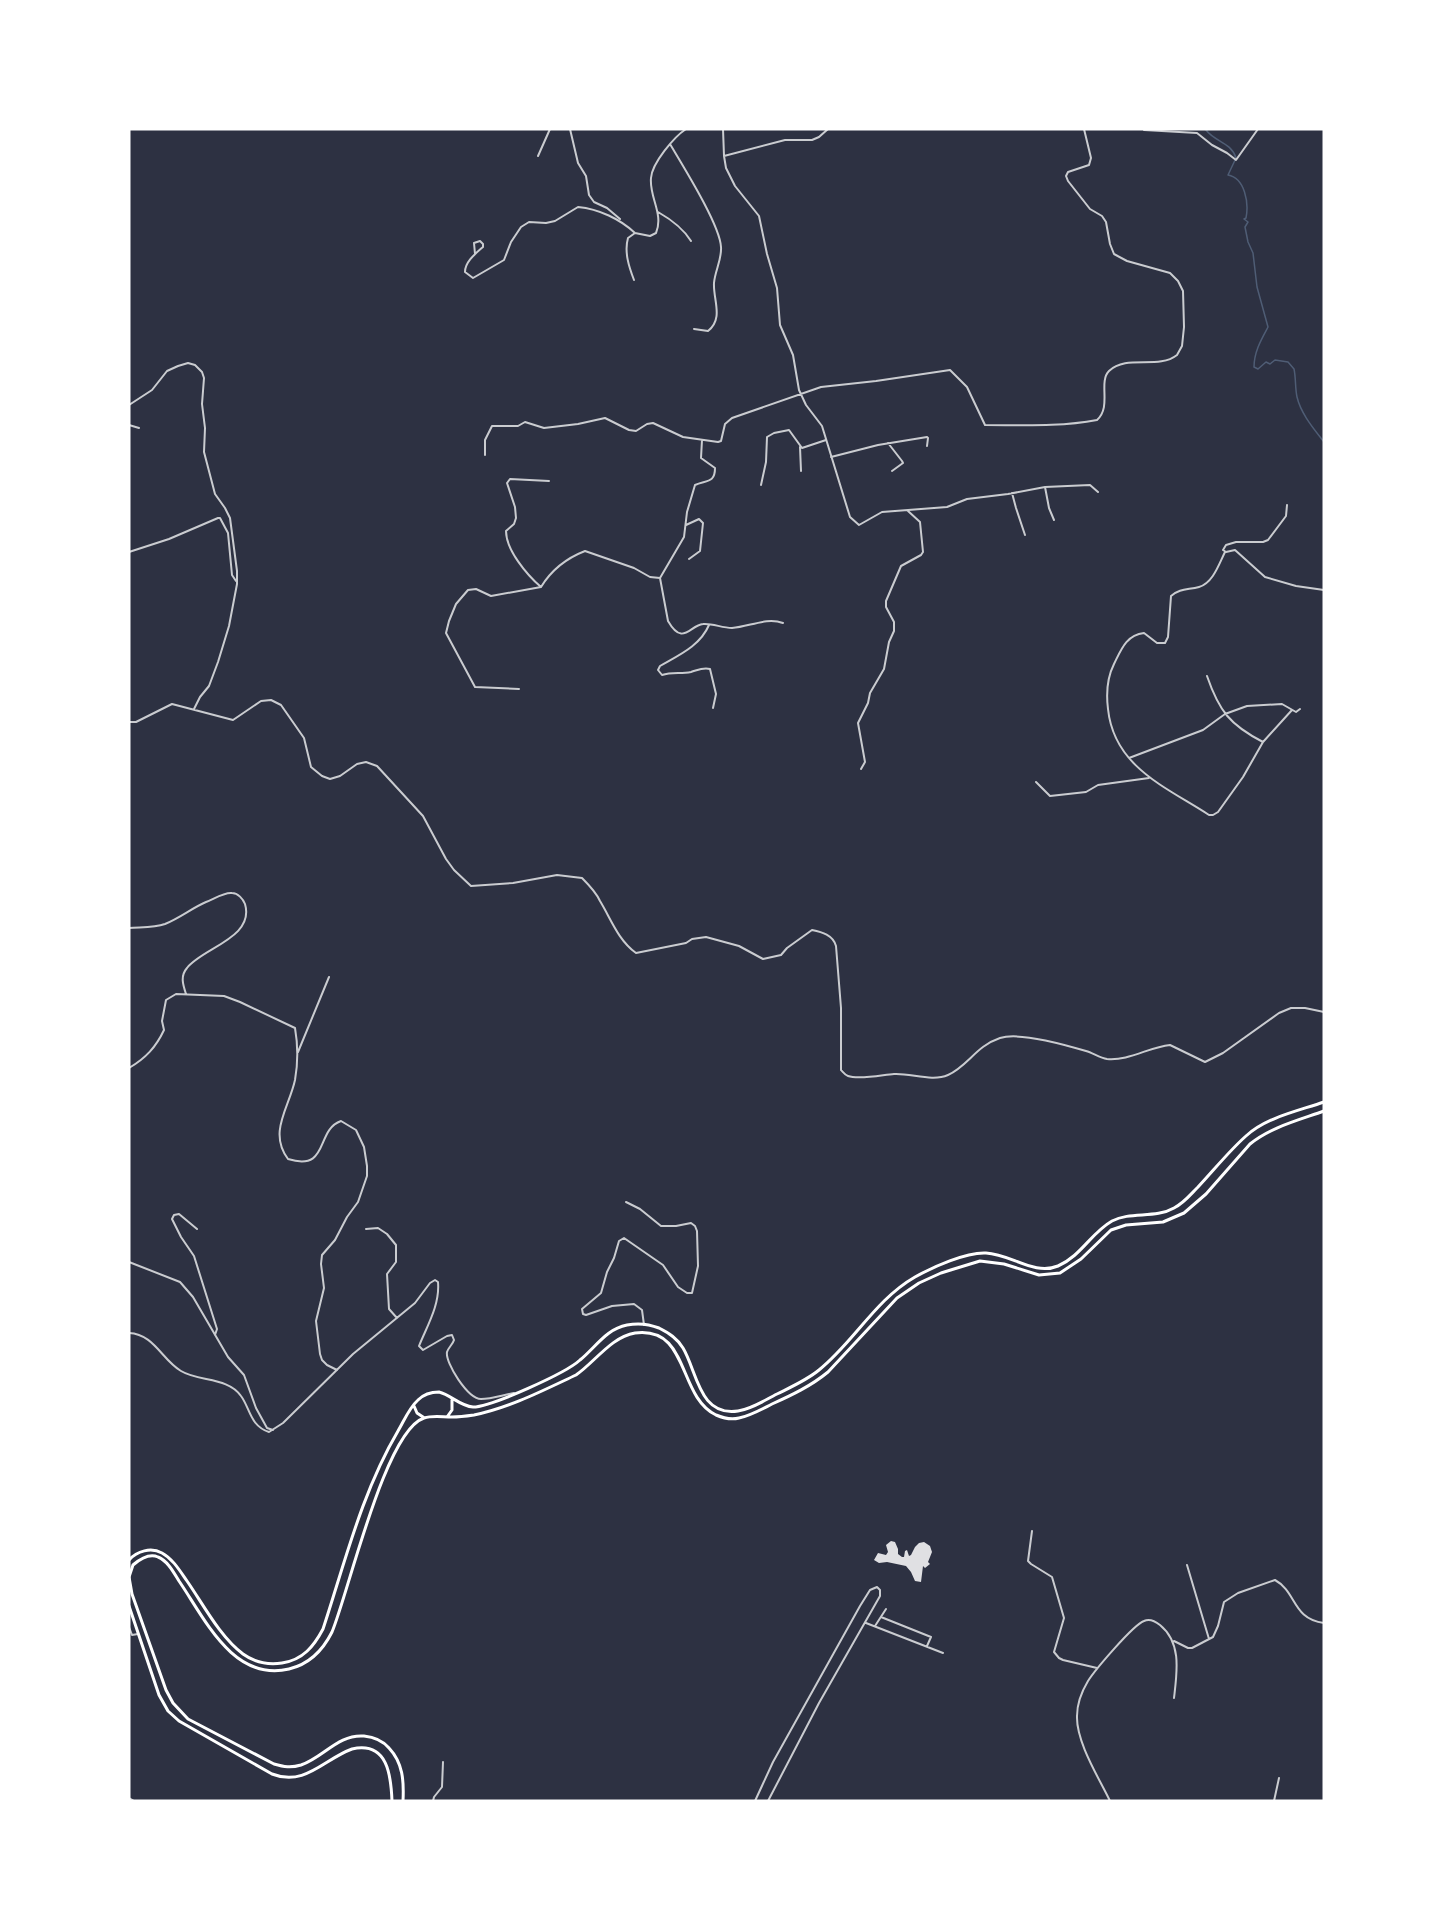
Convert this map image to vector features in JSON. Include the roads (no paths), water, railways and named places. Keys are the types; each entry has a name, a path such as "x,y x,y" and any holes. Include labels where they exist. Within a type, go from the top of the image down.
{"main road":[{"path":"129,1560 143,1551 157,1551 164,1554 177,1567 224,1635 245,1655 259,1662 271,1663 286,1662 300,1657 315,1643 323,1629 377,1470 414,1404 424,1395 434,1392 444,1394 464,1405 476,1407 487,1405 572,1366 583,1358 603,1336 617,1328 635,1324 661,1329 678,1341 686,1353 697,1384 708,1401 725,1410 736,1411 750,1407 788,1389 819,1370 837,1354 882,1302 914,1278 965,1256 981,1253 996,1254 1040,1269 1061,1265 1073,1257 1113,1220 1158,1214 1179,1206 1240,1142 1259,1126 1324,1102"},
{"path":"403,1801 403,1776 399,1762 386,1744 374,1737 354,1736 334,1744 306,1763 285,1767 273,1764 181,1714 170,1699 162,1681 132,1594 129,1577 134,1565 148,1556 157,1557 168,1565 222,1644 236,1657 252,1667 274,1671 291,1669 309,1661 323,1648 333,1632 378,1490 410,1428 424,1418 483,1413 546,1389 586,1368 616,1341 638,1333 656,1336 675,1350 692,1392 707,1410 720,1417 731,1419 749,1415 817,1381 833,1367 897,1298 919,1283 941,1273 980,1261 1004,1264 1039,1275 1060,1273 1081,1259 1103,1237 1119,1227 1163,1222 1178,1217 1197,1202 1258,1138 1280,1127 1324,1112"},
{"path":"447,1417 452,1410 451,1398"},
{"path":"414,1404 417,1413 424,1418"},
{"path":"129,1606 164,1704 179,1721 281,1777 303,1776 352,1749 365,1748 374,1751 384,1759 389,1770 392,1801"}],"street":[{"path":"538,156 550,129"},
{"path":"570,129 578,163 586,176 589,195 594,202 607,208 635,233 650,236 656,233 658,224 651,176 670,144 686,129"},
{"path":"723,129 723,156 730,177 754,209 762,225 767,254 777,288 780,325 792,355 801,394 806,405 822,426 850,517 859,525 882,512 947,507 967,499 1045,487 1090,485 1098,492"},
{"path":"723,156 785,140 812,140 828,129"},
{"path":"484,455 485,440 492,426 518,426 525,422 544,428 605,418 629,430 636,431 653,423 683,437 718,442 721,441 725,424 732,418 821,387 950,370 967,387 984,425 1037,426 1097,420 1104,410 1105,379 1108,372 1128,364 1161,362 1173,358 1182,346 1183,291 1178,281 1170,273 1127,261 1114,254 1106,222 1102,216 1090,209 1068,182 1066,177 1071,169 1089,165 1091,159 1084,129"},
{"path":"1144,130 1197,134 1236,160 1258,129"},
{"path":"670,144 711,219 721,246 714,284 718,311 715,324 708,331 694,329"},
{"path":"475,254 464,269 473,278 504,260 519,229 530,222 555,221 578,207 622,221"},
{"path":"658,212 678,225 692,241"},
{"path":"634,280 626,249 628,238 635,233"},
{"path":"129,405 152,390 167,371 178,366 188,363 195,365 202,372 204,378 202,404 205,428 204,452 215,494 230,518 237,584 229,626 218,662 209,686 194,709"},
{"path":"129,425 139,428"},
{"path":"762,485 767,437 774,433 789,430 800,445 801,471"},
{"path":"831,458 927,437 927,446"},
{"path":"702,440 701,458 715,468 715,476 711,480 695,485 690,498 682,542 660,578 668,621 670,625 685,634 699,624 728,628 769,620 783,623"},
{"path":"800,445 804,447 826,440"},
{"path":"888,444 903,463 892,471"},
{"path":"541,587 518,560 506,538 506,531 515,521 516,513 507,483 510,478 549,481"},
{"path":"1045,487 1054,520"},
{"path":"1012,493 1025,535"},
{"path":"1287,505 1286,516 1268,540 1232,543 1223,548 1225,552 1208,582 1199,587 1179,590 1172,596 1168,637 1165,643 1158,644 1144,633 1134,635 1125,642 1111,670 1107,684 1113,730 1128,759 1149,778 1213,815 1218,812 1243,777 1263,742 1292,710"},
{"path":"861,769 865,762 858,723 868,703 870,693 884,669 889,642 894,631 894,622 886,607 886,602 901,566 923,552 920,522 908,511"},
{"path":"129,552 220,518 228,533 232,575 237,584"},
{"path":"686,525 699,519 703,523 700,551 688,559"},
{"path":"519,689 475,687 446,633 448,621 456,604 468,590 476,589 482,594 491,596 541,587 547,577 569,557 585,550 634,568 650,577 660,578"},
{"path":"1225,552 1235,550 1265,577 1275,581 1324,590"},
{"path":"709,624 696,644 660,666 658,670 662,675 710,669 716,694 713,708"},
{"path":"1207,676 1214,697 1225,714 1250,735 1263,742"},
{"path":"129,722 136,722 172,704 233,720 261,701 271,700 281,705 304,738 314,771 330,779 340,776 357,764 366,762 377,766 423,816 446,859 471,886 513,883 557,875 582,878 600,899 624,942 636,953 706,937 739,946 763,959 781,956 787,948 812,930 826,934 834,940 836,946 841,1008 841,1070 848,1076 870,1077 896,1074 941,1077 956,1070 987,1044 1000,1038 1013,1036 1031,1038 1108,1059 1122,1058 1170,1045 1205,1062 1223,1053 1279,1013 1291,1008 1324,1012"},
{"path":"1128,759 1203,730 1225,714 1247,706 1282,704 1296,712 1300,709"},
{"path":"1036,782 1050,796 1086,792 1098,785 1149,778"},
{"path":"129,928 164,924 226,893 234,892 239,895 245,905 246,914 243,924 231,937 187,967 182,977 186,994"},
{"path":"329,977 298,1054 294,1083 280,1127 280,1146 288,1159 310,1161 319,1151 331,1127 341,1121 356,1130 367,1156 367,1176 360,1197 335,1240 322,1255 324,1288 316,1321 320,1354 327,1365 337,1370"},
{"path":"129,1068 148,1055 160,1038 164,1030 162,1014 166,1000 176,994 231,999 291,1025 295,1028 298,1054"},
{"path":"626,1202 640,1209 662,1226 689,1223 694,1225 698,1231 698,1266 692,1293 687,1293 678,1287 661,1263 624,1238 619,1241 602,1293 582,1309 583,1314 586,1315 612,1306 634,1304 642,1310 645,1325"},
{"path":"197,1229 179,1214 174,1215 172,1219 199,1269 217,1329 215,1335"},
{"path":"366,1229 378,1228 387,1234 396,1245 396,1262 387,1274 389,1309 397,1318"},
{"path":"129,1262 180,1282 228,1357 244,1375 255,1408 267,1428 273,1430"},
{"path":"129,1333 154,1344 182,1372 215,1380 236,1390 242,1396 248,1413 260,1427 269,1431 284,1423 353,1354 415,1303 430,1283 437,1281 439,1287 434,1314 419,1347 423,1350 452,1335 454,1340 447,1350 447,1357 462,1386 469,1394 481,1399 516,1393"},
{"path":"1032,1531 1028,1561 1052,1577 1065,1618 1054,1652 1059,1659 1099,1668"},
{"path":"1187,1565 1209,1639"},
{"path":"1110,1801 1089,1756 1078,1725 1077,1714 1088,1681 1133,1627 1149,1619 1166,1630 1174,1641 1188,1648 1197,1647 1215,1634 1224,1602 1238,1593 1275,1580 1284,1587 1302,1614 1311,1621 1324,1623"},
{"path":"755,1801 773,1762 860,1606 870,1590 877,1587 880,1590 880,1596 819,1703 768,1801"},
{"path":"875,1626 886,1609"},
{"path":"881,1617 931,1637 927,1647"},
{"path":"866,1623 943,1653"},
{"path":"129,1627 132,1635 138,1634"},
{"path":"1174,1641 1177,1667 1174,1698"},
{"path":"433,1801 442,1787 443,1762"},
{"path":"1274,1801 1279,1778"},
{"path":"129,1798 134,1801"}],"waterway":[{"path":"1209,129 1206,130 1234,153 1236,158 1228,175 1234,177 1242,186 1246,199 1247,212 1244,219 1248,222 1245,227 1253,253 1257,287 1268,327 1260,341 1254,367 1258,369 1266,362 1270,364 1275,360 1288,362 1294,369 1297,397 1302,409 1324,442"}]}
